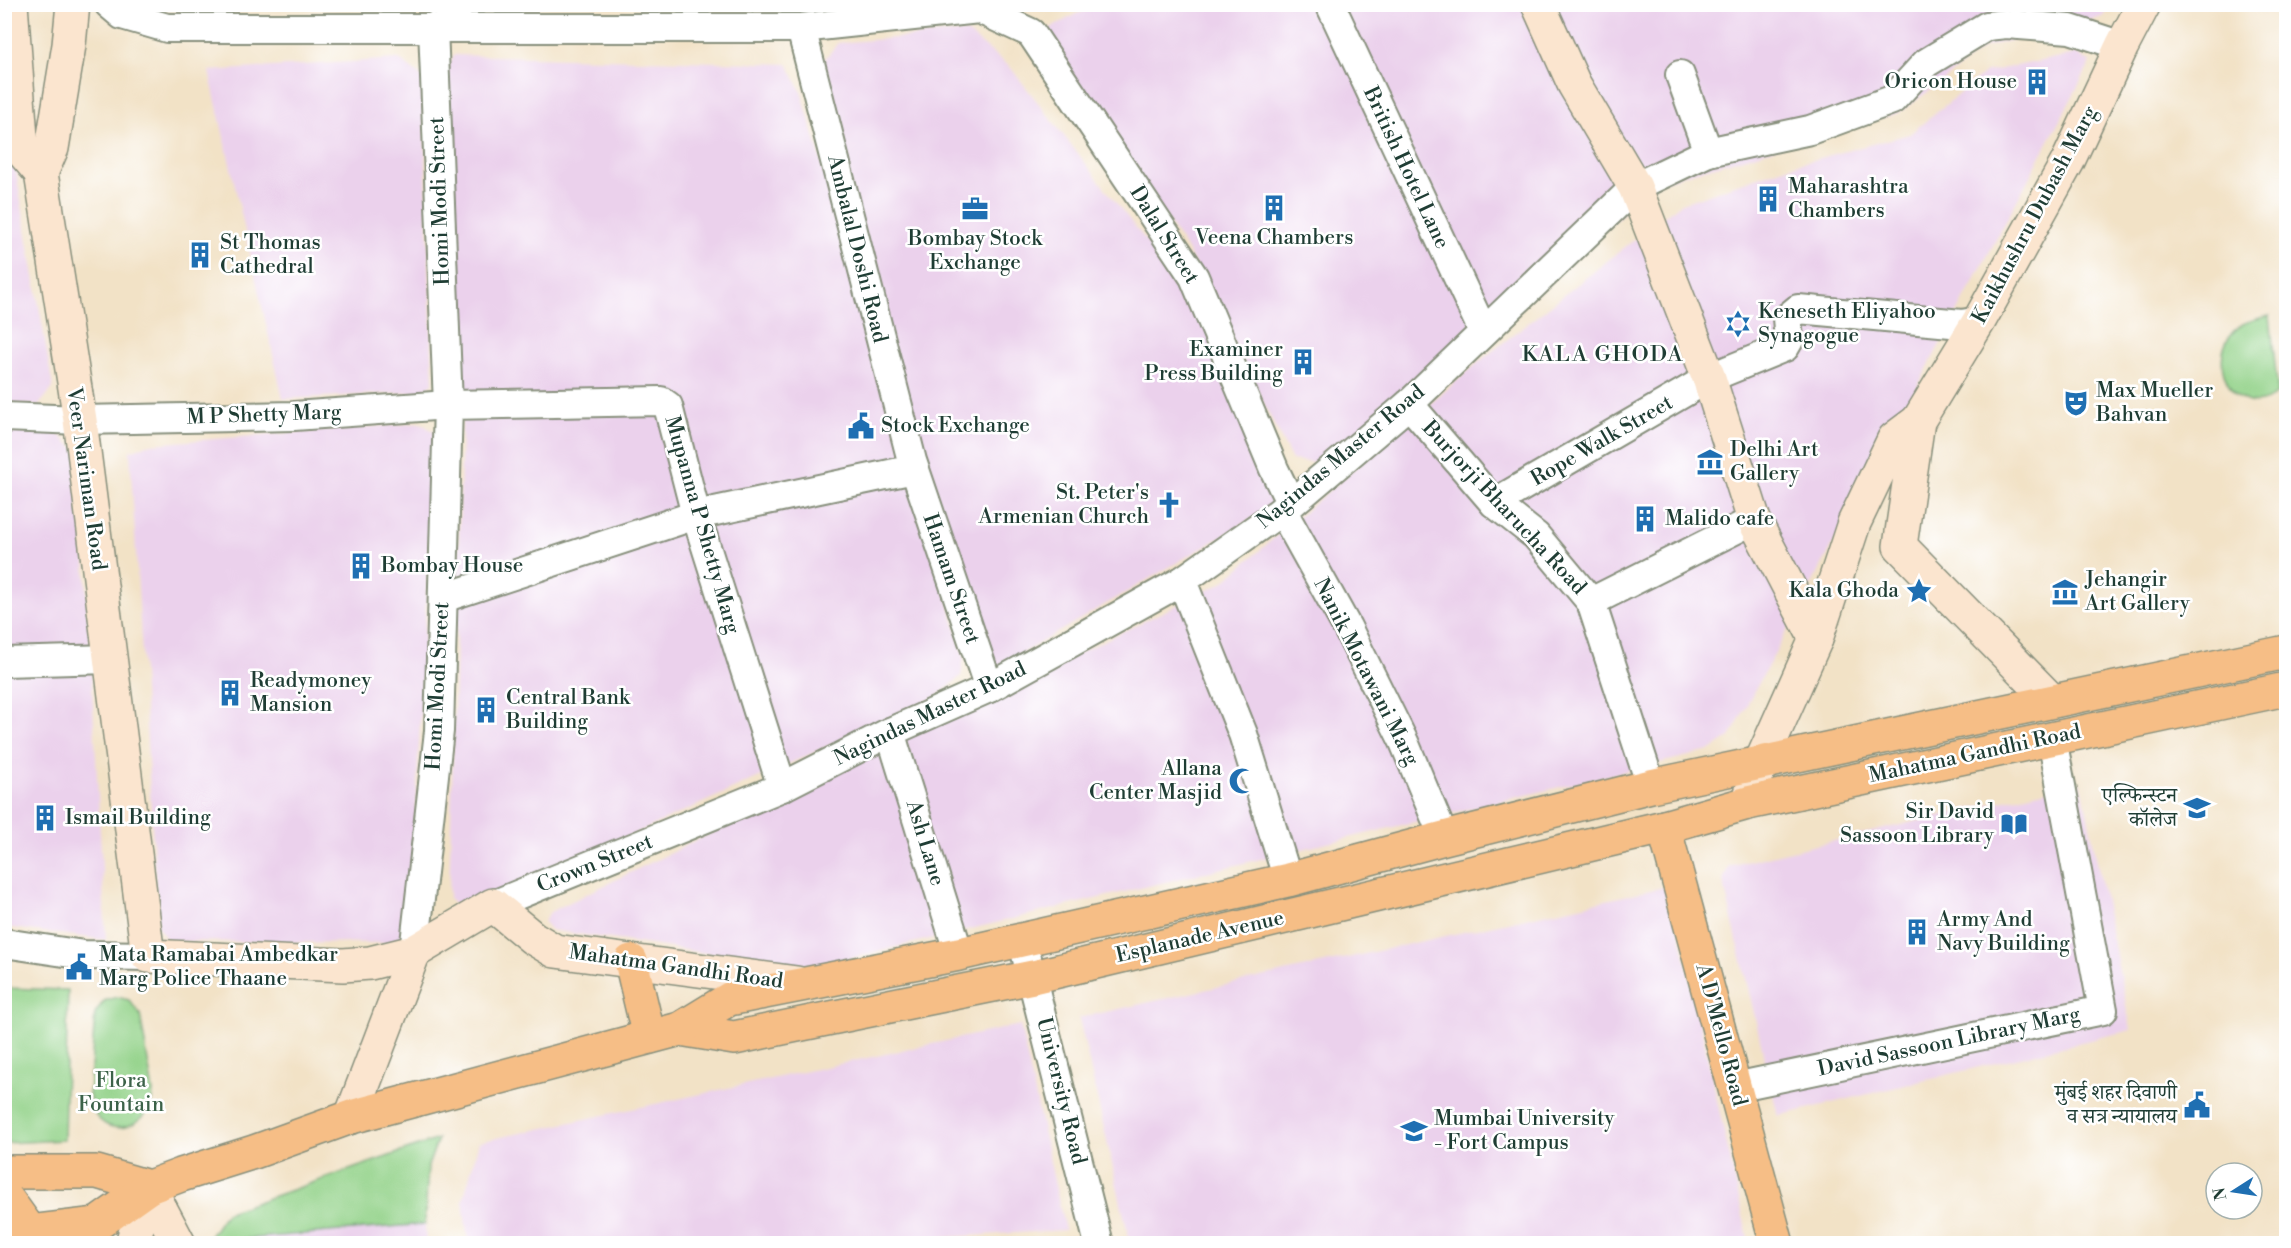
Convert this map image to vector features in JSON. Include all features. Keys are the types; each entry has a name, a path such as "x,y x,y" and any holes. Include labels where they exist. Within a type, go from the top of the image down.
{"main road":[{"path":"4,1195 17,1233 97,1224 149,1187 351,1117 680,1029 729,999 959,954 1288,880 1637,789 2286,652"},
{"name":"Mahatma Gandhi Road","path":"1665,827 1749,803 2286,689"},
{"path":"1702,775 1714,813"},
{"path":"1637,789 1665,827"},
{"name":"A D'Mello Road","path":"1665,827 1777,1244"},
{"name":"Esplanade Avenue","path":"680,1029 734,1038 1033,977 1665,827"},
{"path":"631,961 649,1037"},
{"path":"896,966 904,1003"},
{"path":"4,1172 97,1172 149,1187"}],"street":[{"path":"11,4 22,151 41,173 52,148 69,45 73,4"},
{"path":"109,4 122,15 167,28 433,27 600,16 801,28 991,7"},
{"name":"British Hotel Lane","path":"1330,4 1483,331"},
{"path":"1538,4 1574,84 1635,187 1709,378 1754,520 1816,639"},
{"name":"Kaikhushru Dubash Marg","path":"1900,546 1918,421 1979,321 2068,161 2144,4"},
{"name":"Dalal Street","path":"991,7 1031,33 1194,277 1274,469 1287,507"},
{"name":"Nagindas Master Road","path":"782,787 890,732 988,688 1182,581 1287,507 1409,404 1635,187 1708,152 1810,130 1892,100 1926,63 1987,26 2006,24 2070,28 2122,46"},
{"name":"Homi Modi Street","path":"351,1117 414,952 439,731 448,405 433,27"},
{"name":"Ambalal Doshi Road","path":"801,28 914,469"},
{"path":"1680,75 1708,152"},
{"name":"Veer Nariman Road","path":"41,173 80,420 148,956"},
{"name":"Rope Walk Street","path":"1494,503 1709,378 1785,347 1789,340 1787,318 1798,309 1962,324 1979,321"},
{"name":"Mupanna P Shetty Marg","path":"448,405 661,401 668,406 696,515 782,787"},
{"name":"Burjorji Bharucha Road","path":"1409,404 1494,503 1536,536 1591,602 1637,789"},
{"name":"M P Shetty Marg","path":"4,417 80,420 294,416 448,405"},
{"name":"Kaikhushru Dubash Marg","path":"1749,803 1761,762 1816,639 1854,523 1894,438 1918,421"},
{"path":"443,598 696,515 914,469"},
{"name":"Hamam Street","path":"914,469 988,688"},
{"name":"Nanik Motawani Marg","path":"1287,507 1404,742 1444,838"},
{"path":"1591,602 1754,520"},
{"path":"1854,523 1900,546 2051,700"},
{"path":"1182,581 1243,734 1288,880"},
{"path":"4,662 110,659"},
{"name":"Ash Lane","path":"890,732 959,954"},
{"name":"David Sassoon Library Marg","path":"1735,1087 2103,1010 2052,738"},
{"name":"Crown Street","path":"414,952 493,905 782,787"},
{"name":"Mahatma Gandhi Road","path":"493,905 533,938 555,951 802,984"},
{"name":"University Road","path":"1022,939 1099,1244"},
{"path":"4,943 84,955 343,965 370,963 414,952"},
{"path":"132,1244 149,1187"},
{"path":"149,1187 179,1244"}],"shaded area":[{"path":"1106,4 2108,5 2103,17 1984,47 1939,84 1898,113 1660,182 1325,464 1292,460 1188,251 1040,34 1076,14"},
{"path":"967,32 1010,67 1201,311 1279,503 993,670 915,444 821,64 838,43"},
{"path":"2076,54 2091,62 1730,737 1709,751 821,965 786,965 551,930 544,922 550,912 1222,583 1480,361 1680,204 1787,167 1910,134 1986,72"},
{"path":"454,55 788,64 801,91 964,657 961,676 936,697 462,912 449,898 462,428 445,72"},
{"path":"399,59 423,78 433,383 422,392 283,399 209,71"},
{"path":"4,101 53,388 38,406 5,404"},
{"path":"421,423 434,432 410,930 393,943 168,941 158,927 130,451 151,444"},
{"path":"5,432 56,432 79,453 106,940 5,927"},
{"path":"2081,782 2131,1030 1778,1116 1723,880 1729,866"},
{"name":"Mumbai University - Fort Campus","path":"1669,886 1749,1243 1130,1243 1079,1018"},
{"path":"1020,1025 1065,1230 832,1244 468,1243 463,1201 479,1142"},
{"path":"425,1224 426,1243 205,1244 206,1242"}],"green space":[{"path":"2270,316 2278,393 2263,402 2248,402 2236,395 2228,383 2223,368 2223,352 2230,337 2243,324"},
{"path":"5,988 68,990 64,1140 5,1143"},
{"name":"Flora Fountain","path":"117,997 129,1000 140,1014 153,1091 151,1102 141,1119 124,1127 105,1124 97,1117 89,1095 95,1013 104,1001"},
{"path":"438,1139 428,1166 425,1224 206,1242 226,1213"}],"place":[{"name":"Oricon House","path":"2037,82"},
{"name":"Maharashtra Chambers","path":"1768,199"},
{"name":"Veena Chambers","path":"1274,208"},
{"name":"Bombay Stock Exchange","path":"975,209"},
{"name":"St Thomas Cathedral","path":"200,255"},
{"name":"Keneseth Eliyahoo Synagogue","path":"1738,324"},
{"name":"Examiner Press Building","path":"1303,362"},
{"name":"Max Mueller Bahvan","path":"2076,403"},
{"name":"Stock Exchange","path":"861,426"},
{"name":"Delhi Art Gallery","path":"1710,462"},
{"name":"St. Peter's Armenian Church","path":"1169,505"},
{"name":"Malido cafe","path":"1645,519"},
{"name":"Bombay House","path":"361,566"},
{"name":"Kala Ghoda","path":"1919,591"},
{"name":"Jehangir Art Gallery","path":"2065,592"},
{"name":"Readymoney Mansion","path":"230,693"},
{"name":"Central Bank Building","path":"486,710"},
{"name":"Allana Center Masjid","path":"1242,781"},
{"name":"एल्फिन्स्टन कॉलेज","path":"2197,808"},
{"name":"Ismail Building","path":"45,818"},
{"name":"Sir David Sassoon Library","path":"2014,824"},
{"name":"Army And Navy Building","path":"1917,932"},
{"name":"Mata Ramabai Ambedkar Marg Police Thaane","path":"79,967"},
{"name":"मुंबई शहर दिवाणी व सत्र न्यायालय","path":"2197,1105"},
{"name":"Mumbai University - Fort Campus","path":"1414,1131"}],"district":[{"name":"KALA GHODA","path":"1603,354"}]}
